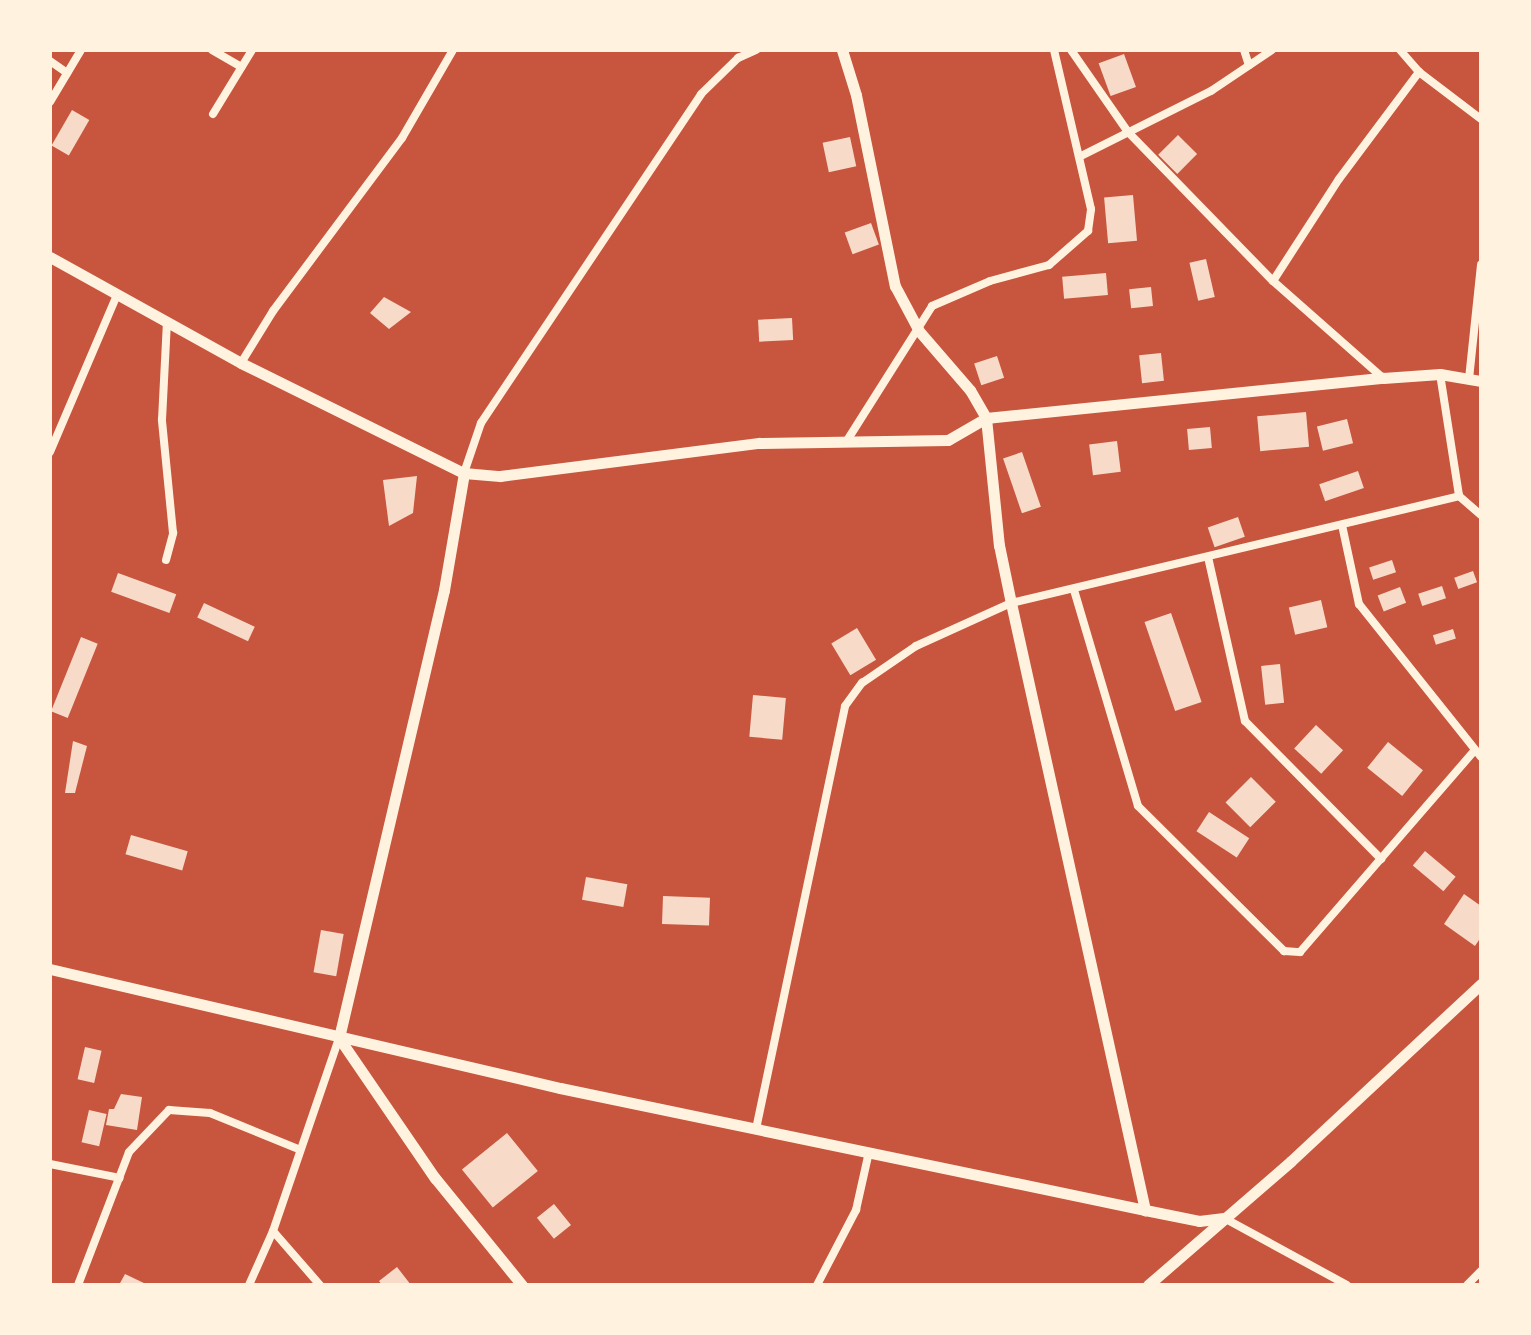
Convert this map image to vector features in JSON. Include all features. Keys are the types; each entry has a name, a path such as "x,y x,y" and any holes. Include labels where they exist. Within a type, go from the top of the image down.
{"main road":[{"path":"842,50 856,95 895,286 918,331 970,390 986,418 1000,545 1011,603 1145,1210"},
{"path":"50,257 241,364 464,472 500,476 759,443 948,440 986,418 1383,378 1440,374 1475,380"},
{"path":"464,472 444,590 339,1038 435,1178 522,1285"},
{"path":"50,969 339,1038 756,1130 1199,1221 1224,1218"},
{"path":"1148,1285 1481,984"}],"street":[{"path":"50,102 81,50"},
{"path":"212,50 242,67"},
{"path":"213,114 252,50"},
{"path":"241,364 273,311 402,138 454,50"},
{"path":"464,472 482,424 702,94 738,58 756,50"},
{"path":"848,439 932,306 990,281 1049,266 1088,232 1091,209 1054,50"},
{"path":"1071,50 1128,132 1274,282 1383,378"},
{"path":"1244,50 1249,65"},
{"path":"1079,157 1211,91 1272,50"},
{"path":"1400,50 1418,72 1481,119"},
{"path":"50,62 67,73"},
{"path":"1274,282 1339,179 1418,72"},
{"path":"1475,380 1481,265"},
{"path":"50,452 116,297"},
{"path":"166,560 173,533 162,420 168,322"},
{"path":"1440,374 1459,496 1481,515"},
{"path":"756,1130 845,706 862,683 916,646 1011,603 1459,496"},
{"path":"1074,590 1138,806 1284,952 1300,952 1478,754 1359,604 1342,525"},
{"path":"1208,557 1245,721 1381,859"},
{"path":"250,1285 273,1231 339,1038"},
{"path":"78,1285 129,1152 169,1110 210,1113 298,1149"},
{"path":"817,1285 856,1210 869,1152"},
{"path":"50,1164 120,1178"},
{"path":"1224,1218 1347,1285"},
{"path":"273,1231 320,1285"},
{"path":"1467,1285 1481,1271"}],"building":[{"path":"1124,54 1136,87 1111,96 1099,63"},
{"path":"72,110 89,120 69,156 52,146"},
{"path":"1178,135 1197,154 1177,174 1158,155"},
{"path":"850,137 856,166 829,172 823,143"},
{"path":"1133,195 1137,241 1108,243 1104,198"},
{"path":"871,223 879,245 853,254 845,233"},
{"path":"1206,259 1215,297 1198,301 1189,263"},
{"path":"1106,273 1108,295 1064,299 1062,277"},
{"path":"1151,287 1153,306 1131,308 1129,289"},
{"path":"384,297 411,312 389,329 370,313"},
{"path":"792,318 793,340 759,342 758,320"},
{"path":"1161,353 1164,381 1142,383 1139,355"},
{"path":"997,356 1004,378 981,385 974,363"},
{"path":"1306,412 1309,447 1260,451 1257,416"},
{"path":"1347,419 1353,443 1323,451 1317,426"},
{"path":"1210,427 1212,448 1189,450 1187,429"},
{"path":"1117,441 1121,472 1093,475 1089,444"},
{"path":"1022,452 1041,507 1022,513 1003,459"},
{"path":"1358,471 1364,488 1325,501 1319,484"},
{"path":"417,476 413,513 389,526 383,480"},
{"path":"1238,517 1245,537 1215,547 1208,527"},
{"path":"1392,560 1396,572 1373,580 1369,567"},
{"path":"1473,571 1477,582 1458,589 1454,578"},
{"path":"118,573 176,594 169,613 111,592"},
{"path":"1442,586 1446,598 1422,606 1418,594"},
{"path":"1400,587 1406,603 1384,611 1378,596"},
{"path":"1321,600 1327,627 1295,635 1289,607"},
{"path":"204,603 255,627 248,641 197,618"},
{"path":"1171,613 1202,702 1175,711 1145,622"},
{"path":"857,628 876,660 850,675 831,643"},
{"path":"1453,629 1456,639 1436,645 1433,635"},
{"path":"81,637 98,644 68,718 51,711"},
{"path":"1280,664 1284,703 1265,705 1261,666"},
{"path":"753,695 786,698 782,740 749,737"},
{"path":"1316,725 1343,750 1321,774 1294,748"},
{"path":"73,741 87,746 75,793 65,793"},
{"path":"1388,742 1423,770 1402,796 1367,768"},
{"path":"1251,777 1276,802 1250,827 1226,802"},
{"path":"1209,812 1249,838 1237,857 1196,831"},
{"path":"131,835 188,851 182,870 125,854"},
{"path":"1425,851 1456,877 1443,891 1413,866"},
{"path":"586,877 627,884 623,907 582,900"},
{"path":"1464,894 1481,906 1481,937 1475,946 1444,924"},
{"path":"663,896 710,898 709,926 662,924"},
{"path":"321,930 344,934 336,976 314,972"},
{"path":"85,1047 102,1051 94,1083 78,1079"},
{"path":"121,1094 142,1097 137,1130 106,1125 109,1109 114,1109"},
{"path":"89,1110 107,1114 99,1146 82,1142"},
{"path":"507,1133 538,1171 493,1208 462,1170"},
{"path":"554,1204 571,1225 554,1239 537,1218"},
{"path":"397,1267 411,1285 382,1285 379,1281"},
{"path":"125,1274 148,1285 119,1285"}]}
